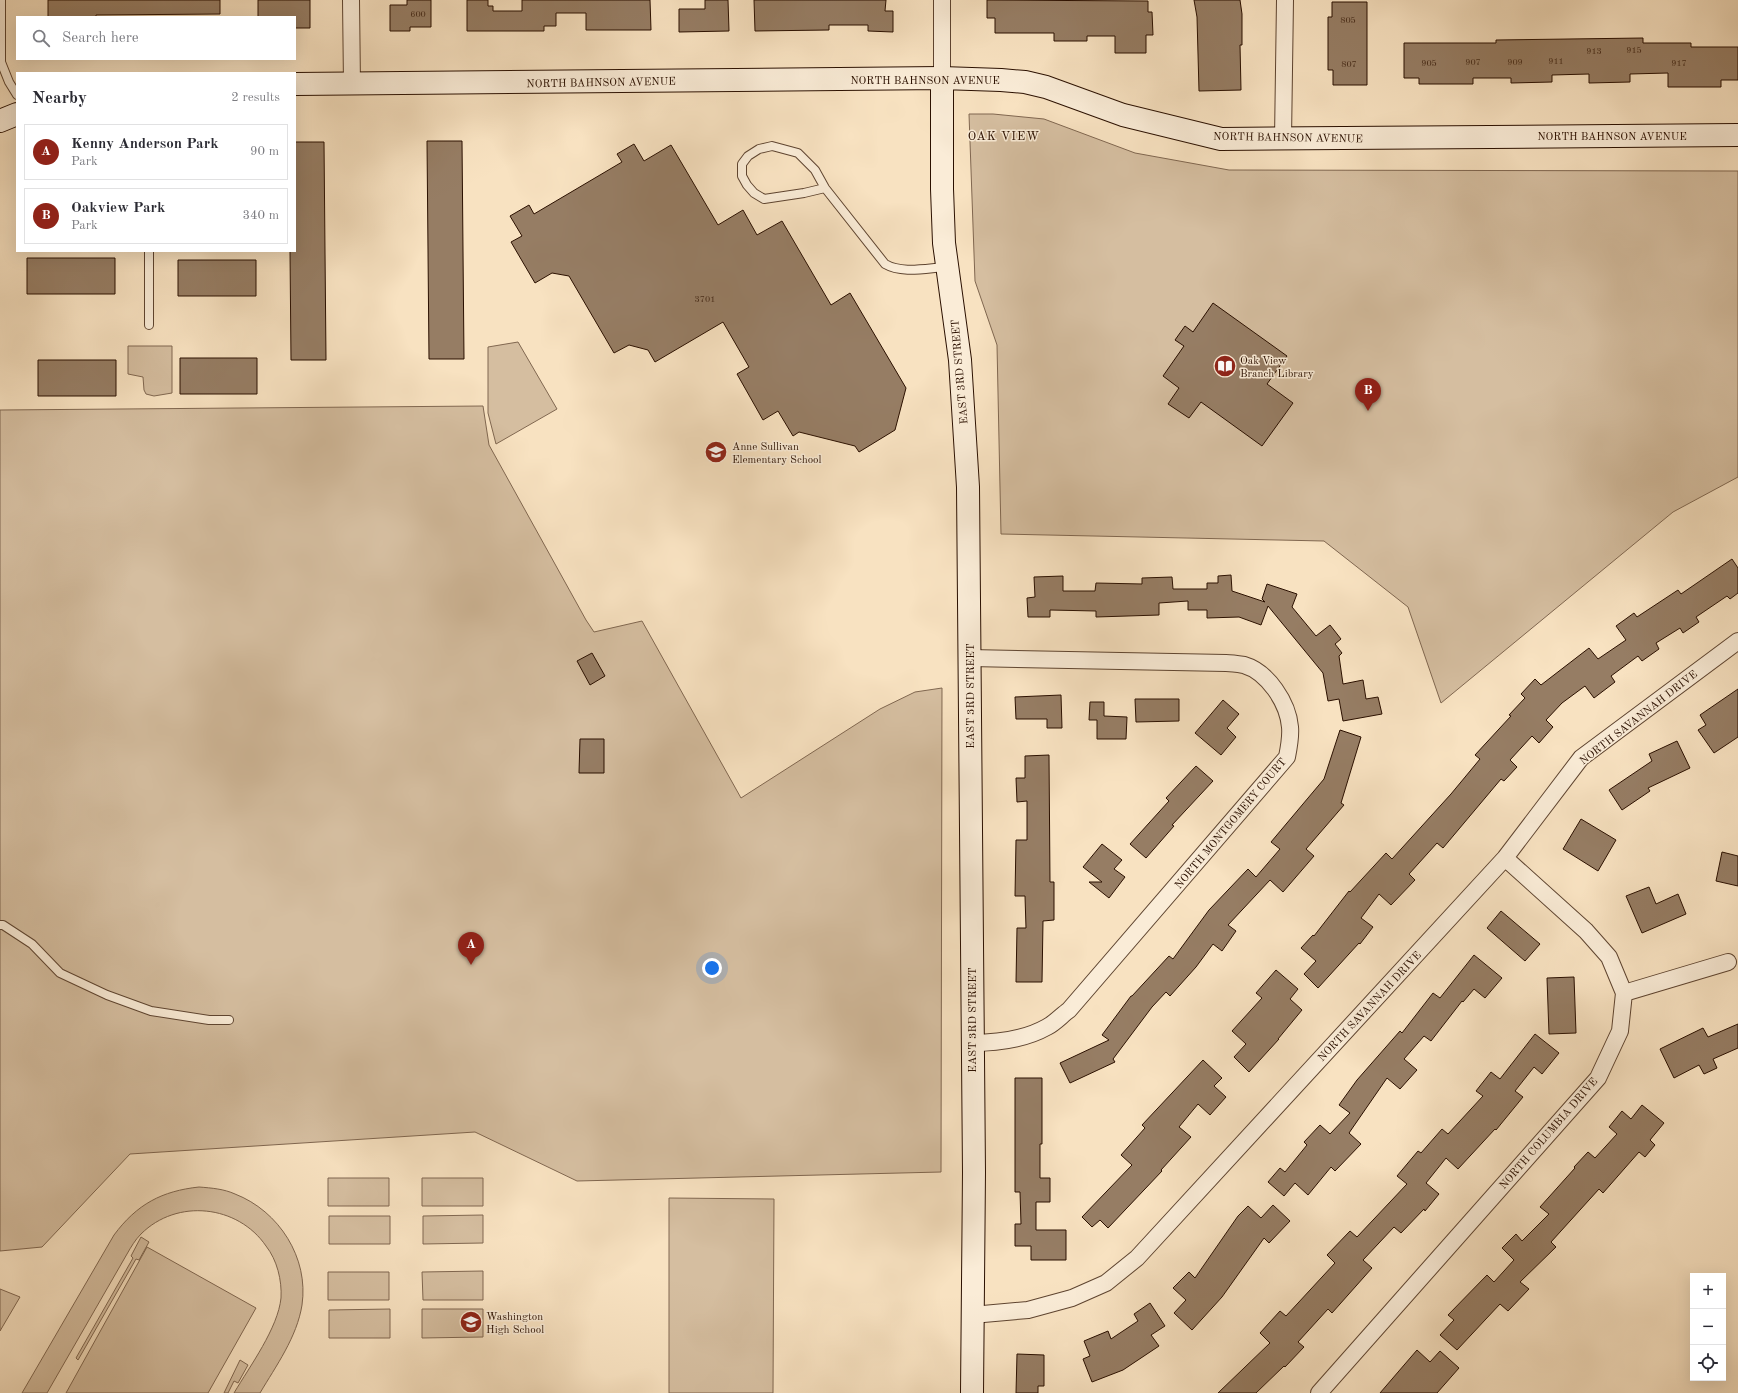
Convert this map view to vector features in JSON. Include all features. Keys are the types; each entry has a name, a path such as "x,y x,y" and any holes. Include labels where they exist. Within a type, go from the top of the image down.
{"street":[{"path":"351,0 352,84"},
{"name":"EAST 3RD STREET","path":"942,0 942,189 947,267 960,360 968,487 974,1172 972,1393"},
{"path":"1283,139 1285,0"},
{"name":"NORTH BAHNSON AVENUE","path":"296,84 942,78 1025,82 1046,87 1123,115 1221,139 1738,135"},
{"path":"0,121 16,114"},
{"name":"NORTH SAVANNAH DRIVE","path":"972,1315 1028,1310 1072,1298 1106,1283 1137,1258 1505,858 1581,758 1738,641"},
{"name":"NORTH MONTGOMERY COURT","path":"970,658 1218,662 1244,665 1258,671 1280,696 1290,726 1290,742 1287,757 1069,1010 1047,1027 1016,1040 992,1043 972,1043"},
{"name":"NORTH COLUMBIA DRIVE","path":"1319,1393 1598,1078 1620,1031 1624,993 1609,957 1586,931 1505,858"},
{"path":"1624,993 1728,962"}],"lane":[{"path":"1,0 1,62 9,82 16,93"},
{"path":"824,188 804,193 764,199 754,193 747,185 742,176 742,164 748,156 758,149 772,146 798,153 815,170 824,188 885,264 892,268 904,270 947,267"},
{"path":"149,252 149,325"},
{"path":"0,925 3,925 32,944 60,973 107,994 151,1011 209,1020 228,1020"}],"shaded area":[{"path":"969,114 993,114 1044,119 1135,153 1229,170 1738,171 1738,477 1673,512 1441,703 1408,607 1324,541 1001,534 997,345 975,281"},
{"path":"518,342 557,409 496,444 488,413 488,347"},
{"path":"128,346 172,346 172,393 154,396 146,394 144,390 143,377 128,374"},
{"path":"483,406 489,445 586,620 594,632 642,621 741,798 880,709 915,692 942,688 941,1172 577,1181 475,1132 130,1154 42,1247 0,1251 0,410"},
{"path":"328,1178 389,1178 389,1206 328,1206"},
{"path":"422,1178 483,1178 483,1206 422,1206"},
{"path":"199,1187 231,1192 251,1202 265,1212 288,1238 301,1270 303,1287 302,1305 296,1328 279,1362 260,1393 234,1393 262,1347 275,1322 279,1310 281,1284 276,1264 266,1246 254,1232 240,1222 224,1215 206,1211 189,1211 172,1215 156,1222 141,1234 130,1249 47,1393 22,1393 114,1235 123,1224 141,1207 151,1201 173,1192"},
{"path":"669,1198 774,1199 773,1393 669,1393"},
{"path":"483,1215 483,1243 423,1244 423,1216"},
{"path":"329,1216 390,1216 390,1244 329,1244"},
{"path":"141,1237 149,1242 139,1260 136,1259 78,1360 76,1358 133,1258 131,1256"},
{"path":"147,1247 256,1308 208,1393 66,1393"},
{"path":"483,1271 483,1300 423,1300 422,1272"},
{"path":"328,1272 389,1272 389,1300 328,1300"},
{"path":"0,1289 20,1297 0,1331"},
{"path":"390,1309 390,1338 329,1338 329,1310"},
{"path":"422,1309 483,1309 483,1337 422,1338"},
{"path":"240,1360 248,1365 238,1383 234,1381 228,1393 224,1393"}],"building":[{"path":"48,0 220,0 220,14 48,16"},
{"path":"258,0 310,0 310,28 296,28 296,16 258,16"},
{"path":"407,0 431,0 431,27 410,27 410,31 390,31 390,5 407,5"},
{"path":"467,0 488,0 488,6 493,6 493,11 522,11 522,0 650,0 651,30 586,30 586,13 556,13 556,26 544,26 544,31 467,31"},
{"path":"705,0 728,0 729,31 679,32 679,9 705,9"},
{"path":"754,0 886,0 885,11 893,11 893,32 868,31 868,25 829,25 829,30 755,31"},
{"path":"987,0 1148,1 1148,12 1152,12 1153,35 1146,35 1146,53 1115,53 1115,36 1087,36 1087,41 1054,41 1054,33 995,33 995,18 987,18"},
{"path":"1194,0 1240,0 1242,14 1242,45 1240,45 1241,90 1199,91 1197,17"},
{"path":"1332,2 1367,2 1367,85 1333,85 1333,70 1328,70 1328,17 1332,17"},
{"path":"1643,38 1643,43 1691,43 1691,47 1738,47 1738,80 1721,80 1721,87 1668,87 1668,73 1630,74 1630,82 1589,83 1589,74 1552,75 1552,82 1511,83 1511,78 1473,78 1473,84 1419,84 1419,78 1404,78 1404,43 1496,43 1496,40"},
{"path":"427,141 462,141 464,359 429,359"},
{"path":"296,142 324,142 326,360 291,360 290,252 296,252"},
{"name":"Anne Sullivan Elementary School","path":"634,144 644,161 671,145 718,225 743,210 757,235 782,221 831,305 850,293 906,388 895,430 859,452 855,446 799,432 793,436 778,411 763,420 737,374 749,367 723,322 655,362 648,350 629,345 614,353 569,276 552,273 535,283 511,242 522,236 510,216 529,205 534,214 622,162 617,154"},
{"path":"27,258 115,258 115,294 27,294"},
{"path":"178,260 256,260 256,296 178,296"},
{"name":"Oak View Branch Library","path":"1213,303 1287,356 1267,384 1293,403 1262,446 1201,402 1189,418 1168,404 1179,388 1163,376 1184,346 1175,340 1185,326 1193,332"},
{"path":"180,358 257,358 257,394 180,394"},
{"path":"38,360 116,360 116,396 38,396"},
{"path":"1732,559 1738,568 1738,593 1730,599 1727,596 1696,617 1699,622 1683,633 1680,628 1656,643 1659,649 1642,661 1638,656 1611,676 1615,682 1594,698 1585,686 1562,703 1546,720 1553,727 1539,743 1532,736 1510,760 1517,767 1504,781 1501,779 1443,848 1437,843 1409,874 1415,880 1391,905 1379,894 1361,918 1373,927 1360,944 1359,943 1318,988 1304,974 1316,961 1301,948 1313,935 1314,936 1349,891 1350,892 1386,853 1392,859 1451,794 1480,759 1475,755 1511,716 1509,715 1525,698 1521,694 1535,679 1541,685 1589,648 1598,659 1626,640 1616,626 1634,613 1637,617 1678,590 1681,594"},
{"path":"1231,575 1232,591 1265,602 1262,599 1267,584 1297,594 1292,607 1316,636 1330,625 1341,639 1335,644 1342,653 1339,656 1343,684 1363,680 1366,699 1378,697 1382,714 1343,721 1339,699 1328,701 1323,673 1268,606 1261,625 1239,617 1207,618 1207,610 1188,610 1188,601 1159,603 1159,615 1096,617 1096,611 1050,610 1050,617 1028,617 1027,598 1035,597 1034,577 1063,576 1063,591 1095,591 1096,583 1142,584 1142,578 1172,577 1173,589 1207,589 1207,583 1218,583 1218,576"},
{"path":"592,653 605,676 590,685 577,661"},
{"path":"1738,689 1738,737 1714,753 1698,730 1706,725 1700,715"},
{"path":"1061,695 1062,728 1047,728 1047,719 1016,719 1015,697"},
{"path":"1135,699 1179,699 1179,721 1136,722"},
{"path":"1223,700 1239,714 1227,728 1236,737 1221,755 1195,733"},
{"path":"1090,702 1104,702 1104,716 1127,717 1126,739 1097,739 1097,720 1089,720"},
{"path":"1340,730 1361,737 1341,803 1344,805 1306,849 1314,856 1283,892 1270,880 1228,925 1236,931 1222,951 1213,944 1196,967 1170,996 1166,992 1152,1007 1113,1059 1115,1062 1070,1083 1060,1063 1109,1040 1102,1035 1131,996 1169,956 1173,959 1209,910 1248,869 1256,877 1280,849 1271,842 1324,779"},
{"path":"580,739 604,739 604,773 579,773"},
{"path":"1677,741 1690,768 1648,788 1650,791 1622,810 1609,790 1652,761 1649,754"},
{"path":"1049,755 1050,882 1054,882 1054,920 1043,921 1042,982 1016,982 1017,928 1026,928 1025,896 1015,896 1016,840 1027,840 1027,801 1017,802 1016,778 1025,778 1025,756"},
{"path":"1196,766 1213,781 1172,825 1174,826 1146,858 1130,844 1169,801 1166,798"},
{"path":"1581,819 1616,840 1598,871 1563,849"},
{"path":"1102,844 1122,860 1114,869 1125,877 1109,898 1089,882 1102,882 1083,867"},
{"path":"1722,852 1738,856 1738,886 1716,881"},
{"path":"1649,887 1656,904 1678,894 1686,914 1642,933 1626,896"},
{"path":"1501,911 1540,944 1525,961 1487,928"},
{"path":"1474,955 1502,978 1485,998 1474,989 1463,1002 1462,1001 1431,1041 1424,1036 1404,1059 1417,1070 1400,1089 1387,1078 1349,1133 1361,1144 1335,1171 1331,1167 1308,1195 1295,1183 1284,1196 1268,1182 1280,1168 1285,1172 1307,1145 1304,1142 1320,1125 1330,1134 1350,1113 1339,1105 1357,1080 1400,1031 1402,1033 1433,993 1440,998"},
{"path":"1276,970 1298,989 1290,999 1302,1010 1279,1039 1249,1072 1234,1057 1246,1044 1232,1031 1262,998 1256,993"},
{"path":"1574,977 1576,1033 1549,1034 1547,978"},
{"path":"1738,1024 1738,1048 1713,1059 1717,1068 1704,1074 1699,1065 1674,1078 1660,1049 1703,1028 1708,1037"},
{"path":"1535,1034 1559,1053 1542,1074 1534,1067 1515,1091 1523,1097 1496,1130 1495,1129 1458,1169 1446,1158 1426,1183 1439,1194 1425,1211 1424,1209 1401,1233 1394,1227 1363,1260 1372,1268 1332,1313 1328,1309 1298,1342 1304,1347 1285,1367 1284,1366 1256,1393 1218,1393 1270,1343 1260,1333 1280,1311 1286,1316 1335,1263 1327,1255 1350,1231 1357,1237 1407,1184 1397,1176 1418,1151 1421,1153 1442,1129 1448,1134 1483,1096 1476,1091 1491,1072 1500,1079"},
{"path":"1203,1060 1222,1078 1214,1086 1226,1097 1210,1115 1198,1104 1179,1127 1191,1137 1161,1170 1162,1171 1108,1228 1100,1220 1092,1227 1082,1217 1132,1165 1121,1155 1145,1128 1142,1125"},
{"path":"1015,1078 1042,1078 1042,1144 1040,1144 1040,1178 1050,1178 1050,1202 1036,1202 1036,1230 1066,1230 1066,1260 1031,1260 1031,1246 1015,1246 1015,1224 1021,1224 1020,1192 1015,1192"},
{"path":"1642,1105 1664,1123 1650,1140 1655,1145 1645,1157 1639,1152 1603,1193 1599,1189 1551,1242 1556,1247 1520,1282 1529,1289 1508,1311 1500,1304 1457,1350 1440,1335 1454,1320 1448,1315 1487,1275 1494,1282 1514,1260 1502,1248 1516,1234 1522,1241 1549,1214 1540,1207 1588,1152 1595,1158 1617,1134 1609,1127 1622,1111 1631,1119"},
{"path":"1273,1205 1290,1221 1269,1243 1264,1238 1222,1297 1192,1330 1174,1313 1186,1300 1173,1288 1189,1272 1195,1278 1238,1216 1248,1206 1261,1218"},
{"path":"1150,1303 1165,1326 1151,1335 1159,1346 1123,1370 1092,1382 1083,1359 1090,1356 1084,1341 1108,1331 1111,1339 1138,1321 1134,1314"},
{"path":"1417,1350 1430,1362 1440,1351 1459,1368 1437,1393 1380,1393"},
{"path":"1017,1354 1044,1355 1044,1386 1038,1386 1038,1393 1016,1393"}],"place":[{"name":"Oak View Branch Library","path":"1225,366"},
{"name":"Oakview Park","path":"1368,411"},
{"name":"Anne Sullivan Elementary School","path":"716,452"},
{"name":"Kenny Anderson Park","path":"471,965"},
{"name":"Washington High School","path":"471,1322"}],"district":[{"name":"OAK VIEW","path":"1004,136"}]}
